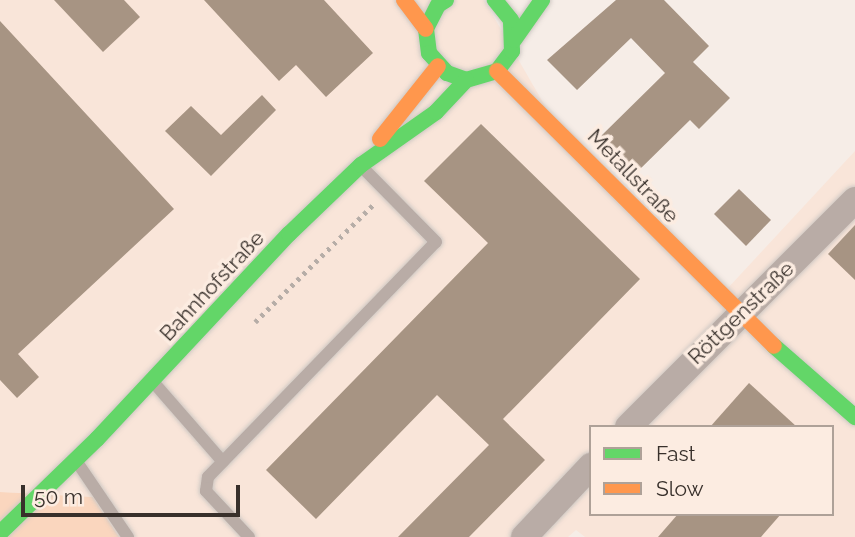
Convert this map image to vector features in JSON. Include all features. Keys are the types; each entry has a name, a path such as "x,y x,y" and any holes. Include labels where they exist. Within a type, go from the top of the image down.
{"street":[{"path":"404,0 426,29 429,53 438,66 466,80 497,71 514,40 542,0"},
{"path":"426,29 438,5 446,0"},
{"path":"497,0 511,20 514,40"},
{"name":"Bahnhofstraße","path":"0,533 97,439 289,234 361,165 438,66"},
{"name":"Metallstraße","path":"497,71 737,314 855,416"},
{"name":"Bahnhofstraße","path":"361,165 436,112 466,80"},
{"name":"Röttgenstraße","path":"630,425 737,314 855,200"},
{"path":"524,537 589,468"}],"lane":[{"path":"249,537 206,491 208,477 436,242 361,165"},
{"path":"152,381 223,461"},
{"path":"75,460 128,537"}],"path":[{"path":"249,329 377,201"}],"shaded area":[{"path":"0,0 484,0 548,111 727,289 855,151 855,537 585,537 576,530 568,537 119,537 93,497 0,492"},
{"path":"0,492 93,497 119,537 0,537"}],"building":[{"path":"54,0 124,0 140,17 103,52"},
{"path":"204,0 324,0 373,53 326,97 296,65 279,81"},
{"path":"616,0 664,0 709,46 693,62 730,98 699,129 690,120 636,173 600,137 665,73 631,38 577,90 547,60"},
{"path":"0,21 174,209 18,354 39,377 17,398 0,380"},
{"path":"262,95 276,110 211,176 165,131 191,106 221,135"},
{"path":"481,124 640,279 503,419 545,460 469,537 398,537 489,445 437,395 316,519 266,470 488,243 424,181"},
{"path":"739,189 771,220 746,246 714,214"},
{"path":"855,225 855,280 828,254"},
{"path":"749,383 795,425 712,425"},
{"path":"676,516 779,516 761,537 658,537"}],"traffic: fast":[{"path":"446,0 438,5 426,29 429,53 447,73 466,80 497,71 512,51 511,20 495,0"},
{"path":"514,40 542,0"},
{"path":"0,533 97,439 289,234 361,165 436,112 466,80"},
{"path":"774,346 855,417"}],"traffic: slow":[{"path":"404,0 426,29"},
{"path":"380,139 438,66"},
{"path":"497,71 774,346"}]}
